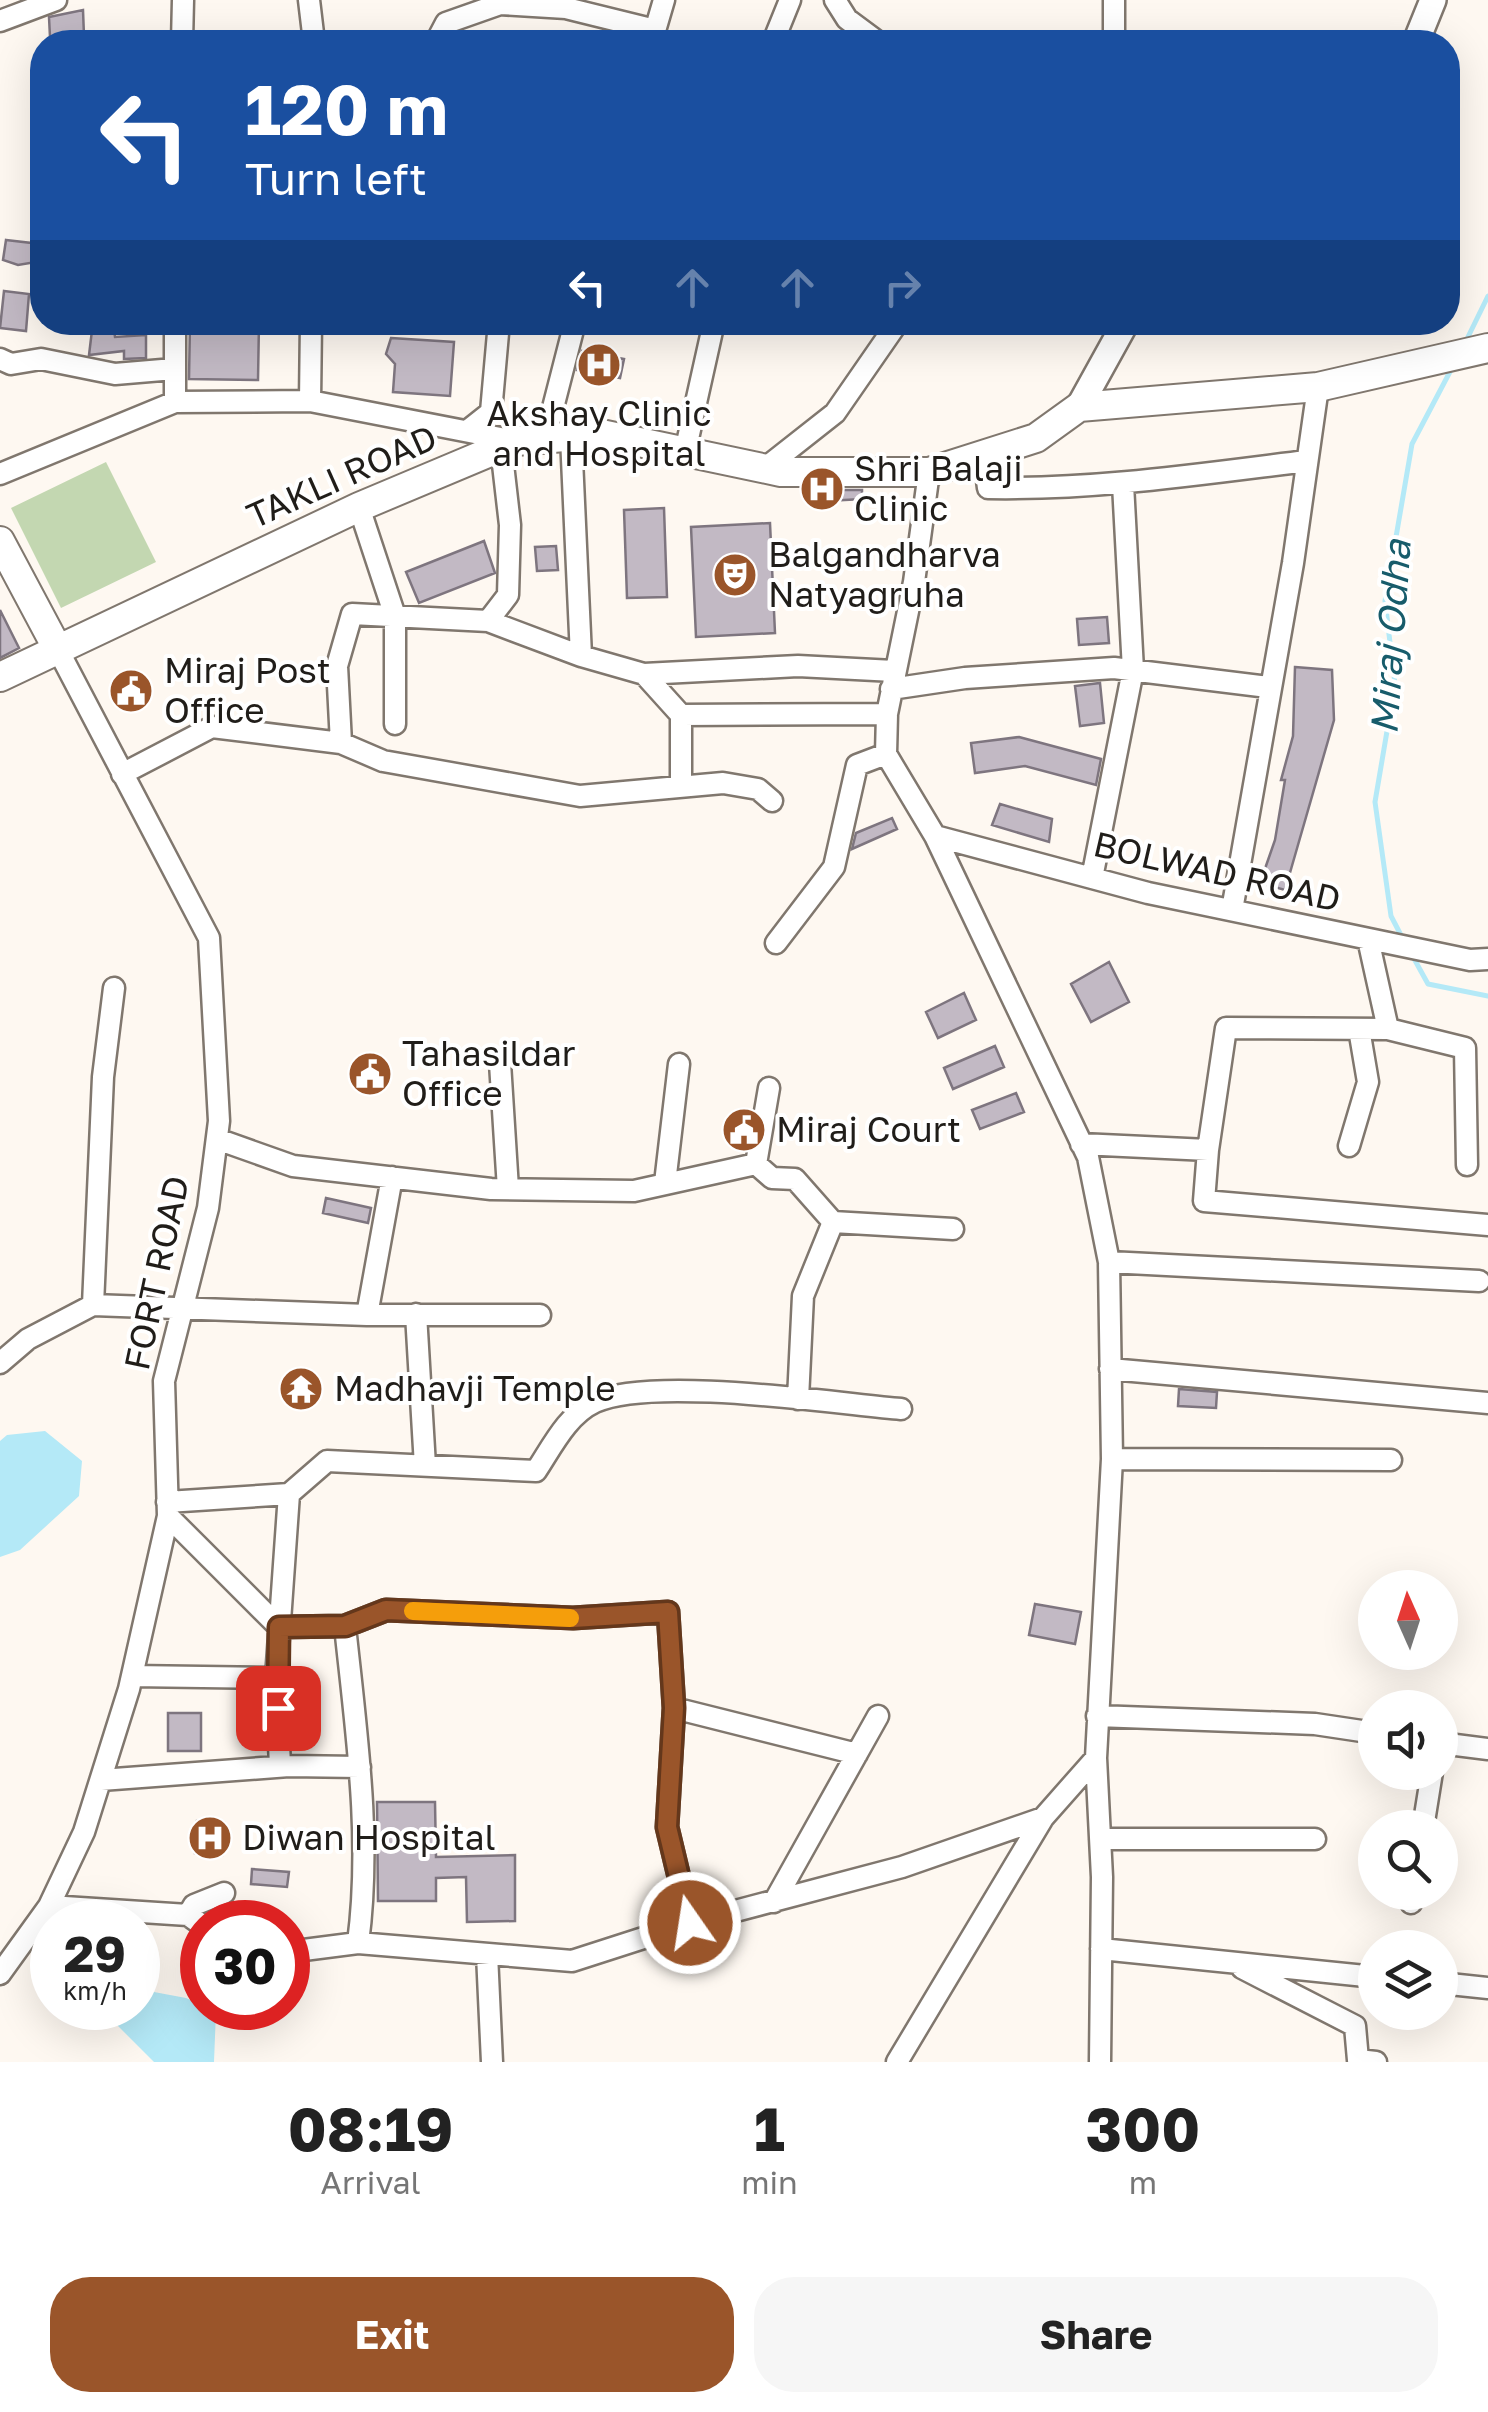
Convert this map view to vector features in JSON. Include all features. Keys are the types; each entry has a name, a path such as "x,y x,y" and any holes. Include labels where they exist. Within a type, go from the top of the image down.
{"main road":[{"name":"TAKLI ROAD","path":"0,678 359,507 508,444 601,434 764,469 929,472 1036,438 1080,408 1318,386 1488,348"},
{"path":"0,541 57,648"}],"street":[{"path":"0,20 56,0"},
{"path":"182,30 183,0"},
{"path":"308,0 312,30"},
{"path":"656,30 664,0"},
{"path":"778,30 790,0"},
{"path":"835,0 847,19 862,30"},
{"path":"1114,0 1114,30"},
{"path":"1421,30 1434,0"},
{"path":"442,30 446,23 500,4 566,8 635,30"},
{"path":"175,335 175,402"},
{"path":"310,401 312,335"},
{"path":"467,432 491,412 498,335"},
{"path":"573,335 558,438 580,656"},
{"path":"685,452 711,335"},
{"path":"764,469 836,413 889,335"},
{"path":"1080,408 1119,335"},
{"path":"0,358 11,364 41,359 115,374 174,369"},
{"path":"1232,910 1318,386"},
{"path":"0,474 175,402 310,401 467,432 508,444 508,596 488,621"},
{"path":"984,456 988,488 1123,484 1308,460"},
{"path":"929,472 914,582 887,714 886,754 935,836 1081,1144 1108,1262 1112,1459 1096,1758 1100,2062"},
{"path":"1092,878 1133,670 1123,484"},
{"path":"359,507 396,616 395,724"},
{"path":"341,743 337,666 352,614 488,621 580,656 644,674 798,666 893,680 1133,670 1268,687"},
{"name":"FORT ROAD","path":"51,1900 84,1832 132,1676 168,1509 164,1381 208,1208 217,1139 209,938 57,648"},
{"path":"644,674 680,716 681,784"},
{"path":"680,716 887,714"},
{"path":"122,774 212,727 341,743 400,764 580,796 681,784 758,788 772,800"},
{"path":"776,943 834,866 857,765 886,754"},
{"name":"BOLWAD ROAD","path":"935,836 1232,910 1470,960 1488,959"},
{"path":"1368,939 1388,1029"},
{"path":"93,1305 102,1078 114,988"},
{"path":"1468,1165 1465,1048 1388,1029 1226,1028 1204,1201 1488,1225"},
{"path":"1349,1146 1368,1082 1360,1029"},
{"path":"500,1063 508,1190"},
{"path":"665,1183 679,1064"},
{"path":"756,1164 768,1088"},
{"path":"217,1139 293,1166 508,1190 634,1191 756,1164"},
{"path":"1081,1144 1208,1150"},
{"path":"756,1164 772,1178 795,1180 833,1222 953,1229"},
{"path":"367,1314 392,1178"},
{"path":"798,1400 803,1296 833,1222"},
{"path":"1108,1262 1479,1280"},
{"path":"0,1363 28,1339 93,1305 540,1315"},
{"path":"416,1314 424,1466"},
{"path":"1110,1368 1488,1403"},
{"path":"168,1509 290,1494 327,1461 536,1472 569,1422 594,1403 638,1390 901,1410"},
{"path":"1112,1459 1390,1460"},
{"path":"280,1766 276,1678 290,1494"},
{"path":"168,1509 279,1627 345,1626 386,1610 573,1618 668,1612 674,1708 667,1827 690,1923"},
{"path":"345,1626 360,1767 364,1895 358,1943"},
{"path":"132,1676 276,1678"},
{"path":"674,1708 857,1754"},
{"path":"774,1902 878,1716"},
{"path":"1097,1716 1315,1724 1358,1730"},
{"path":"1458,1745 1486,1749"},
{"path":"897,2062 1043,1818 1096,1758"},
{"path":"101,1780 280,1766 360,1767"},
{"path":"310,1949 358,1943 572,1960 690,1923 902,1866 1043,1818"},
{"path":"1100,1839 1315,1839"},
{"path":"206,1900 224,1893"},
{"name":"FORT ROAD","path":"0,1974 30,1932"},
{"path":"1101,1949 1358,1975"},
{"path":"487,1954 492,2062"},
{"path":"1231,1962 1355,2026 1358,2060 1376,2062"},
{"path":"1458,1985 1488,1988"}],"green space":[{"path":"106,462 156,562 61,608 11,508"}],"water":[{"path":"45,1431 82,1461 79,1496 20,1550 0,1557 0,1441 7,1435"},
{"path":"160,1993 180,1997 180,2030 215,2030 214,2062 154,2062 122,2030 160,2030"}],"building":[{"path":"83,10 84,30 50,30 49,17"},
{"path":"6,240 30,243 30,263 18,265 3,260"},
{"path":"4,291 29,294 26,331 0,328"},
{"path":"91,335 146,335 146,358 124,359 124,351 89,355"},
{"path":"190,335 259,335 258,380 189,379"},
{"path":"391,338 454,342 450,396 393,392 395,364 386,354"},
{"path":"582,351 624,359 620,378 577,370"},
{"path":"808,490 862,490 862,499 809,502"},
{"path":"664,508 667,597 627,598 624,510"},
{"path":"770,523 775,633 696,637 691,527"},
{"path":"484,541 495,573 419,603 406,572"},
{"path":"556,546 558,570 537,571 535,547"},
{"path":"0,610 19,648 0,658"},
{"path":"1107,617 1109,643 1079,645 1077,619"},
{"path":"1295,667 1332,670 1334,720 1285,890 1260,883 1275,840 1285,780 1281,780 1293,736"},
{"path":"1100,683 1104,723 1080,726 1075,686"},
{"path":"1019,737 1101,759 1096,785 1025,766 975,773 971,743"},
{"path":"1000,804 1052,819 1049,842 992,825"},
{"path":"892,818 897,829 852,849 856,833"},
{"path":"1109,962 1129,1002 1091,1022 1071,984"},
{"path":"964,993 976,1020 938,1038 926,1012"},
{"path":"995,1046 1004,1067 953,1089 944,1068"},
{"path":"1016,1093 1024,1112 980,1129 972,1110"},
{"path":"326,1198 371,1208 368,1223 323,1213"},
{"path":"1179,1389 1217,1392 1216,1408 1178,1406"},
{"path":"1035,1604 1081,1612 1075,1644 1029,1635"},
{"path":"168,1713 201,1713 201,1751 168,1751"},
{"path":"377,1802 435,1802 436,1857 515,1855 515,1921 467,1922 466,1877 436,1878 436,1901 378,1901"},
{"path":"197,1821 224,1823 222,1855 195,1853"},
{"path":"252,1869 289,1872 287,1887 251,1884"}],"waterway":[{"name":"Miraj Odha","path":"1465,343 1488,296"},
{"name":"Miraj Odha","path":"1404,941 1391,916 1375,802 1395,684 1385,601 1412,444 1453,366"},
{"name":"Miraj Odha","path":"1412,955 1428,984 1488,996"}],"slow traffic":[{"path":"413,1611 570,1618"}],"place":[{"name":"Akshay Clinic and Hospital","path":"599,365"},
{"name":"Shri Balaji Clinic","path":"822,489"},
{"name":"Balgandharva Natyagruha","path":"735,575"},
{"name":"Miraj Post Office","path":"131,691"},
{"name":"Tahasildar Office","path":"370,1074"},
{"name":"Miraj Court","path":"744,1130"},
{"name":"Madhavji Temple","path":"301,1389"},
{"name":"Diwan Hospital","path":"210,1838"}],"route":[{"path":"278,1708 279,1627 345,1626 386,1610 573,1618 668,1612 674,1708 667,1827 690,1923"}]}
